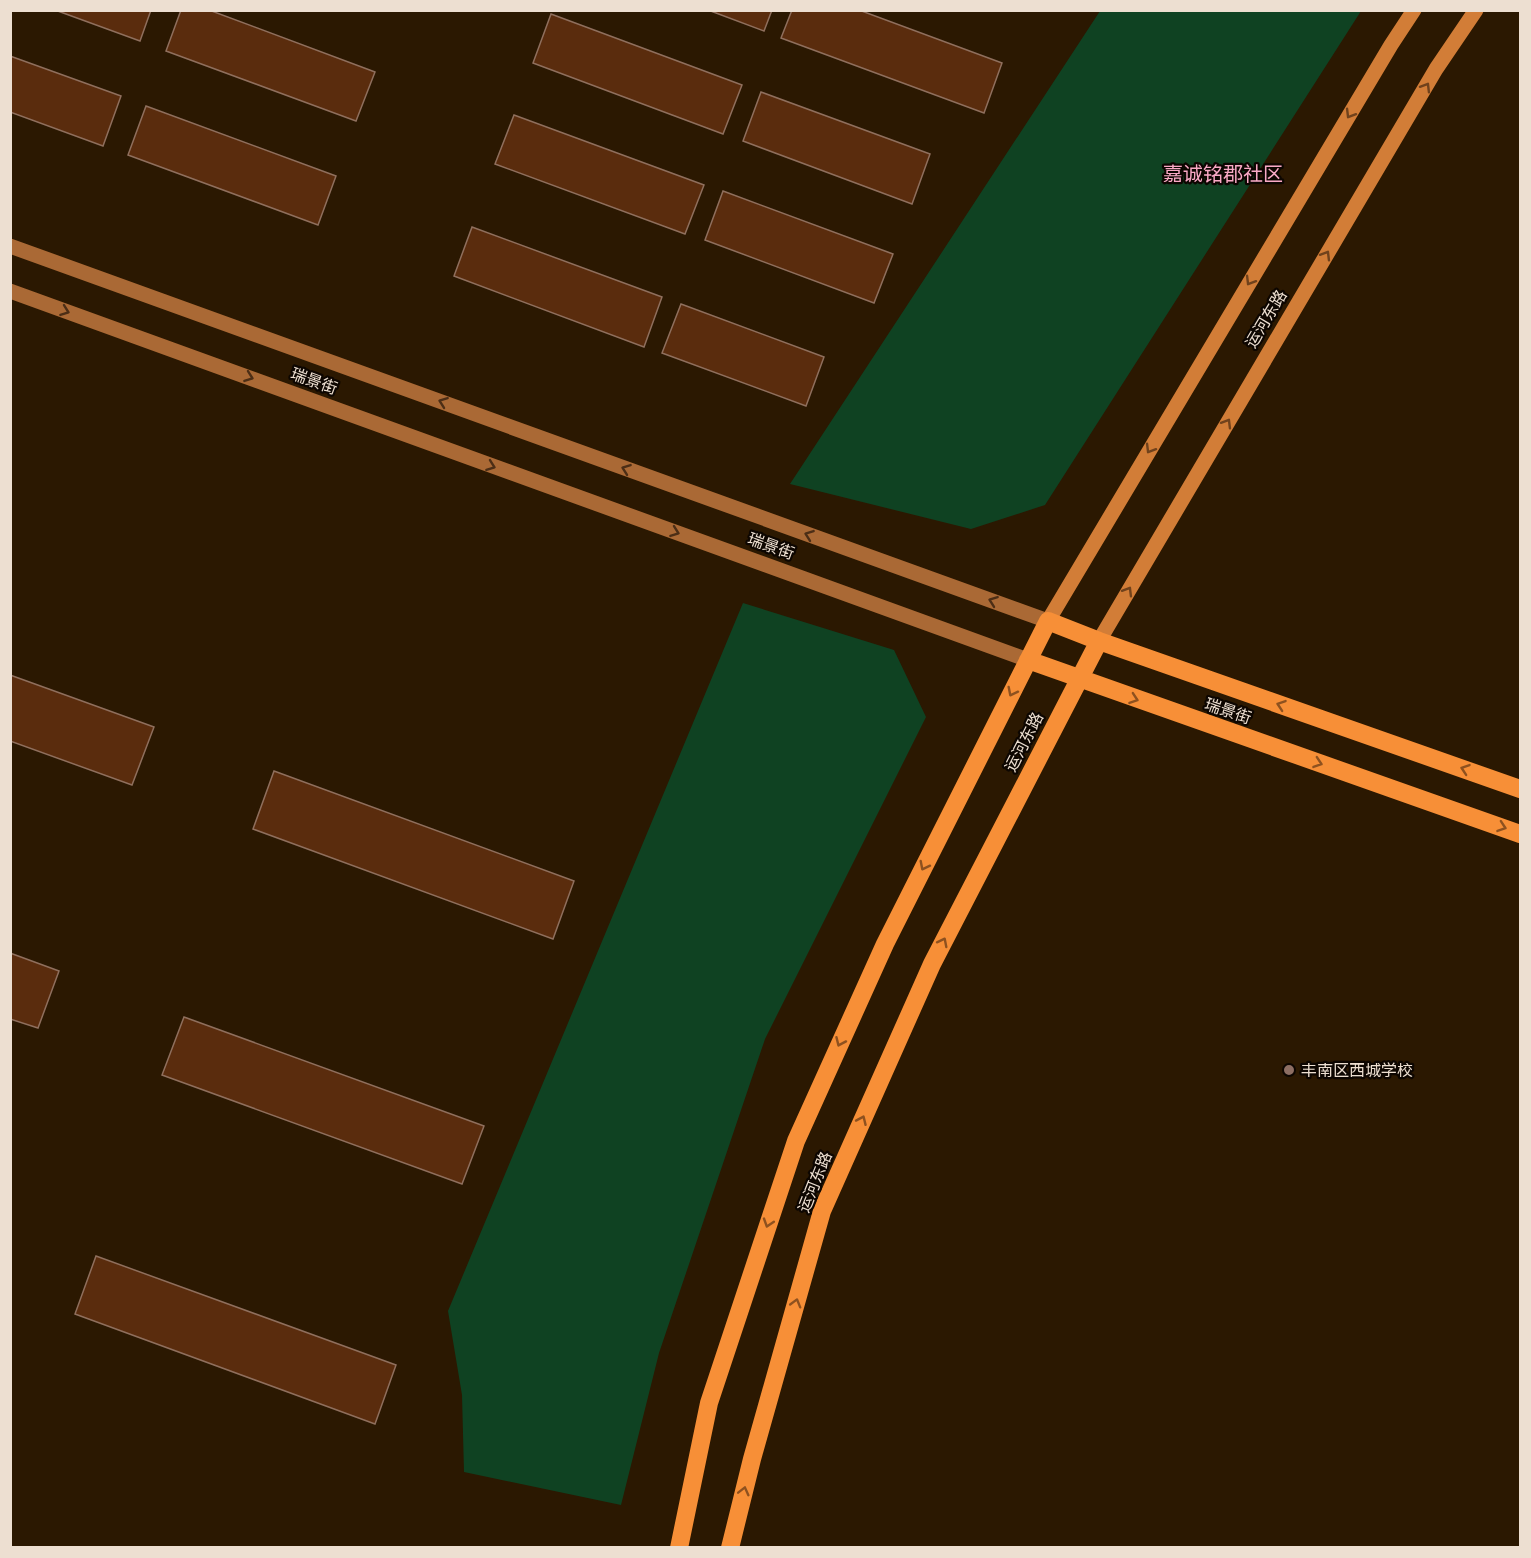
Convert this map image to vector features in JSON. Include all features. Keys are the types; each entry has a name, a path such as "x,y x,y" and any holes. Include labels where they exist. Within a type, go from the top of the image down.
{"highway":[{"name":"瑞景街","path":"1048,621 1521,789"},
{"name":"运河东路","path":"679,1548 710,1403 795,1141 885,944 1048,621"},
{"name":"运河东路","path":"730,1548 752,1459 822,1212 932,964 1099,641"},
{"name":"瑞景街","path":"1028,660 1079,680 1521,834"}],"main road":[{"name":"运河东路","path":"1048,621 1414,10"},
{"name":"运河东路","path":"1099,641 1436,69 1476,10"}],"street":[{"name":"瑞景街","path":"10,246 1048,621"},
{"name":"瑞景街","path":"10,291 1028,660"}],"green space":[{"path":"1100,11 1361,11 1045,505 971,529 790,484"},
{"path":"743,603 894,650 926,717 765,1039 659,1353 621,1505 464,1472 462,1395 448,1311"}],"building":[{"path":"55,10 151,10 140,41"},
{"path":"181,10 209,10 375,72 356,121 166,51"},
{"path":"708,10 772,10 764,31"},
{"path":"792,10 859,10 1002,63 984,113 781,38"},
{"path":"551,14 742,85 723,134 533,63"},
{"path":"10,56 121,96 103,146 10,112"},
{"path":"761,92 930,154 912,204 743,141"},
{"path":"146,106 336,176 318,225 128,155"},
{"path":"514,115 704,185 685,234 495,164"},
{"path":"723,191 893,254 874,303 705,240"},
{"path":"472,227 662,297 644,347 454,276"},
{"path":"681,304 824,357 806,406 662,353"},
{"path":"10,675 154,727 132,785 10,741"},
{"path":"274,771 574,881 553,939 253,829"},
{"path":"10,953 59,971 38,1028 10,1019"},
{"path":"184,1017 484,1126 462,1184 162,1075"},
{"path":"96,1256 396,1365 375,1424 75,1314"}],"place":[{"name":"丰南区西城学校","path":"1289,1070"}],"district":[{"name":"嘉诚铭郡社区","path":"1223,174"}]}
